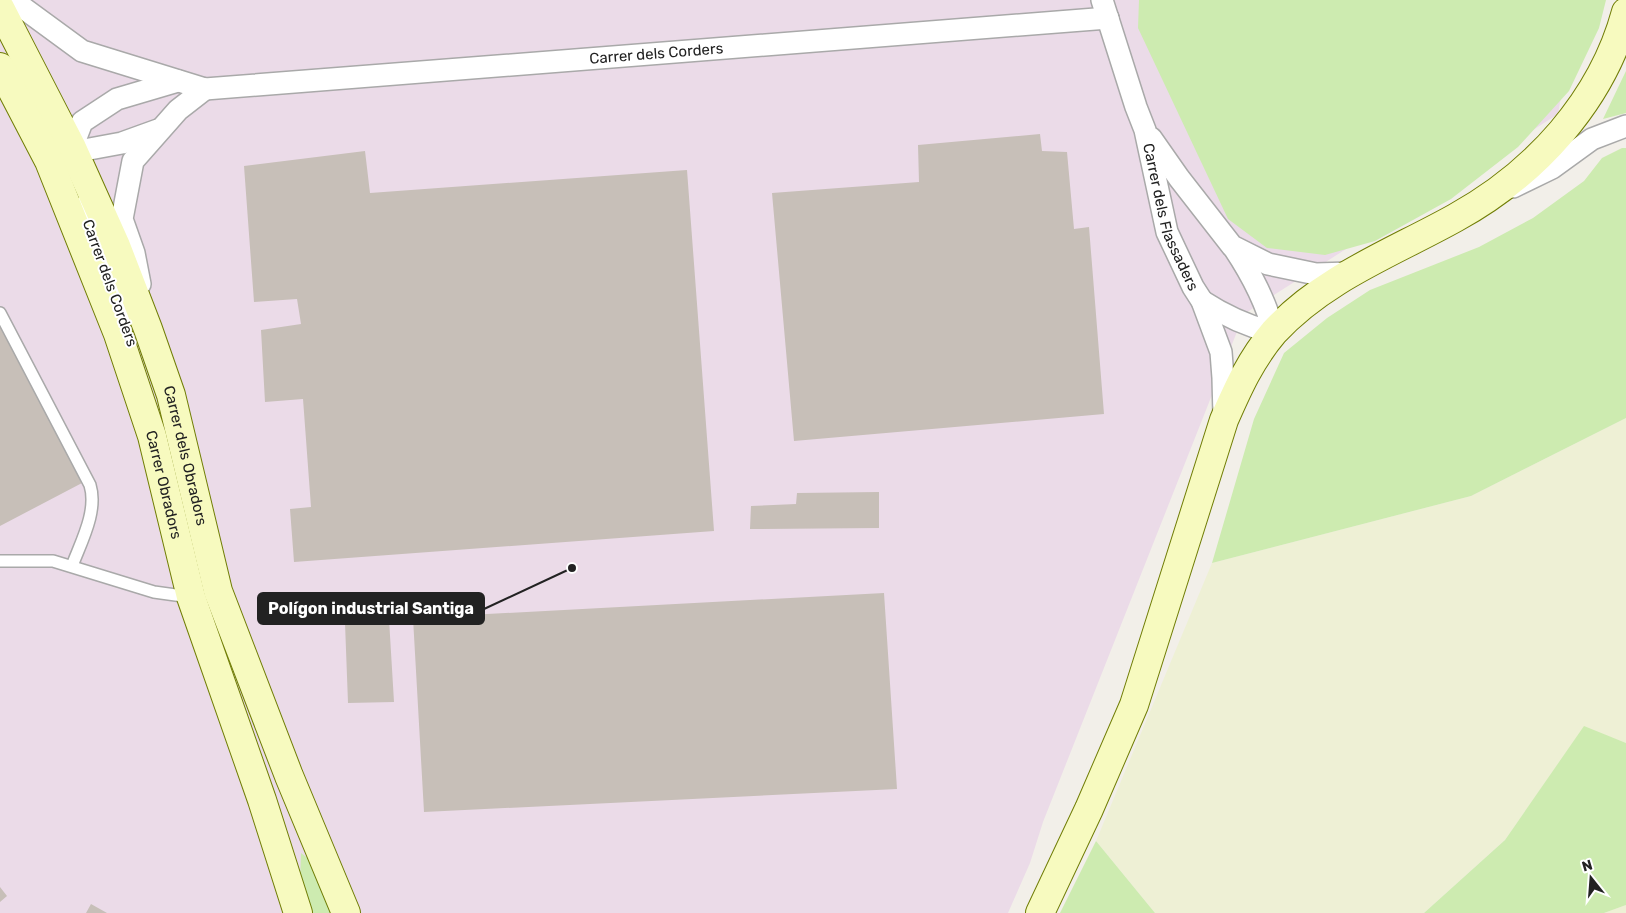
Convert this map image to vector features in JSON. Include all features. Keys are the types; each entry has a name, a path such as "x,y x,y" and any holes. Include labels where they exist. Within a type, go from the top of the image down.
{"street":[{"name":"Carrer dels Corders","path":"16,0 22,7 82,51 206,89 1105,9"},
{"name":"Carrer dels Obradors","path":"0,8 71,143 116,246 148,329 171,395 218,591 346,913"},
{"name":"Carrer dels Flassaders","path":"1105,9 1145,130 1167,232 1193,287 1202,301 1220,352 1224,420"},
{"path":"1490,198 1524,172 1584,104 1609,61 1626,12"},
{"path":"0,38 43,121 71,143 84,150 122,143 161,130"},
{"name":"Carrer Obradors","path":"0,67 49,161 118,334 152,436 191,597 262,800 298,913"},
{"name":"Carrer dels Corders","path":"139,399 138,360 108,267 64,167 71,143 82,122 117,99 178,81"},
{"name":"Carrer dels Corders","path":"148,329 134,253 122,219 133,161 178,110 206,89"},
{"path":"1040,913 1089,809 1134,705 1224,420 1242,377 1274,333 1317,294 1349,273 1454,219 1490,198 1552,168 1592,139 1626,126"},
{"name":"Carrer dels Flassaders","path":"1145,130 1251,273 1268,310 1274,333 1254,328 1225,316 1202,301"},
{"name":"Carrer dels Flassaders","path":"1232,246 1268,264 1316,274 1349,273"},
{"path":"191,597 218,591"}],"lane":[{"path":"0,313 93,493 87,527 72,566"},
{"path":"0,561 53,560 154,592 191,597"}],"shaded area":[{"path":"0,0 1578,0 1558,114 1244,314 1043,822 1030,863 1008,913 0,913"}],"green space":[{"path":"1139,0 1606,0 1599,28 1569,91 1518,147 1451,199 1375,241 1325,255 1267,248 1228,219 1138,28"},
{"path":"1626,71 1626,113 1603,119 1625,73"},
{"path":"1622,148 1626,148 1626,418 1471,496 1212,563 1254,419 1284,353 1327,318 1370,290 1479,247 1533,218 1584,181 1602,158"},
{"path":"1626,418 1626,743 1584,727 1505,840 1424,913 1155,913 1096,841 1212,563 1471,496"},
{"path":"1584,726 1626,743 1626,905 1604,913 1424,913 1505,840"},
{"path":"1096,841 1155,913 1060,913"},
{"path":"301,853 314,863 332,913 311,913 300,880"},
{"path":"1626,905 1626,913 1604,913"}],"building":[{"path":"1040,134 1042,151 1067,152 1074,229 1089,227 1104,414 794,441 772,193 919,182 918,145"},
{"path":"365,151 370,193 687,170 714,531 294,562 290,509 311,507 303,399 265,402 261,330 301,324 297,299 254,302 244,166"},
{"path":"0,323 82,483 0,526"},
{"path":"879,492 879,528 750,529 751,506 796,504 797,493"},
{"path":"884,593 897,789 424,812 413,618"},
{"path":"389,619 394,702 348,703 345,623"},
{"path":"0,887 7,896 0,902"},
{"path":"91,904 107,913 86,913"}],"place":[{"name":"Polígon industrial Santiga","path":"572,568"}]}
